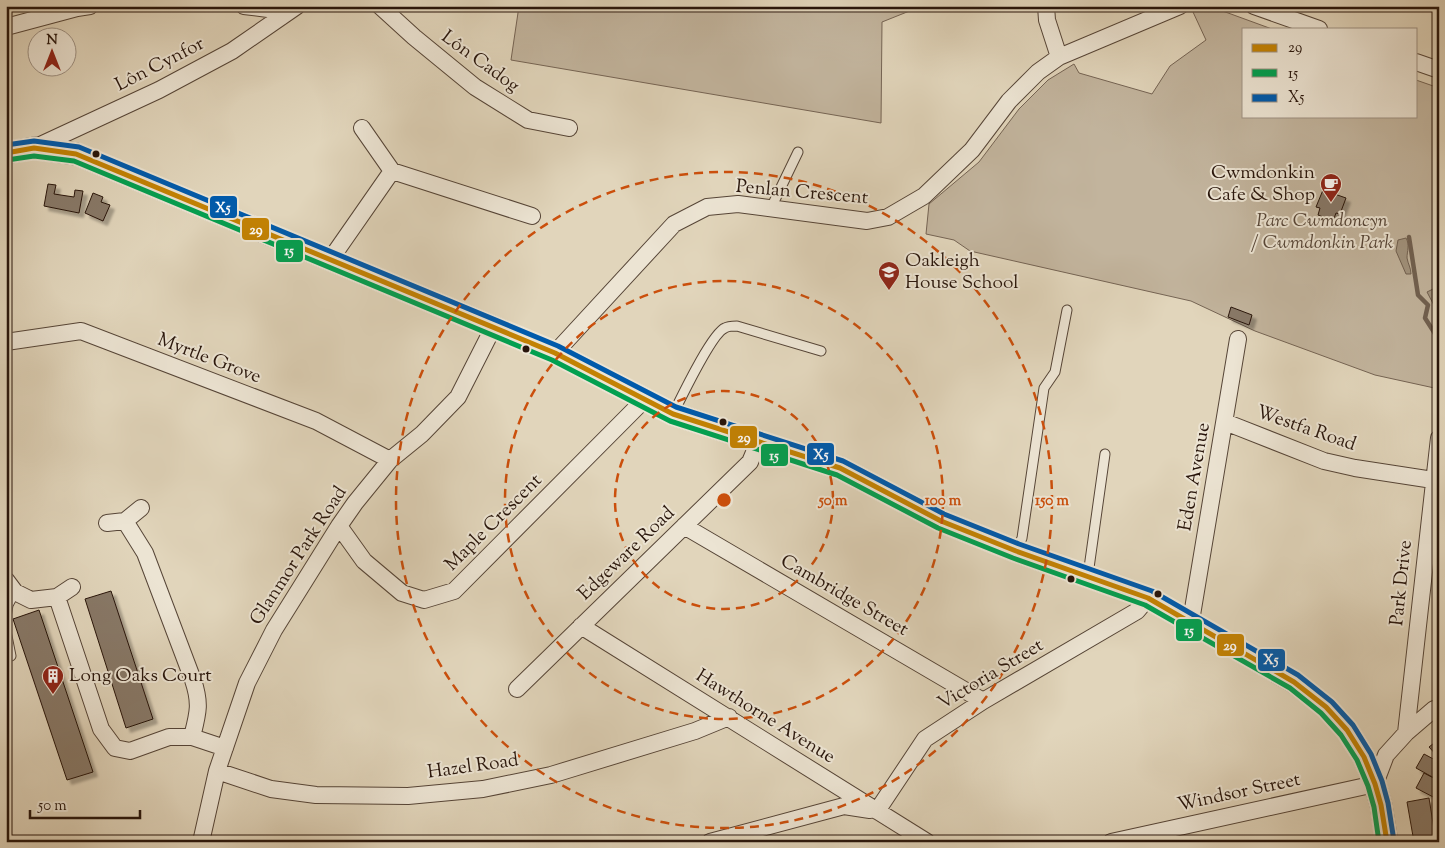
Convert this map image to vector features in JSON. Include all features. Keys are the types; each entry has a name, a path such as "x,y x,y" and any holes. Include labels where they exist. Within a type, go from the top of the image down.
{"street":[{"path":"6,27 90,6"},
{"path":"244,6 268,9 281,17"},
{"name":"Lôn Cynfor","path":"34,148 159,90 232,51 297,6"},
{"name":"Lôn Cadog","path":"380,6 414,38 475,87 528,120 569,128"},
{"path":"1046,6 1047,20 1060,57"},
{"name":"Penlan Crescent","path":"556,353 674,224 706,207 738,204 867,221 888,217 924,196 972,150 1009,101 1038,72 1060,57 1180,6"},
{"path":"1254,6 1316,28"},
{"path":"1418,63 1439,70"},
{"path":"362,128 392,171 532,216"},
{"path":"6,153 34,148 76,154 556,353 673,414 840,468 941,522 1148,598 1294,682 1326,707 1347,730 1364,757 1381,805 1387,842"},
{"path":"330,260 392,171"},
{"name":"Glanmor Park Road","path":"201,842 217,771 247,683 274,630 339,526 390,460 422,434 458,397 493,328"},
{"name":"Myrtle Grove","path":"6,342 81,331 316,421 390,460"},
{"name":"Eden Avenue","path":"1190,622 1238,339"},
{"name":"Maple Crescent","path":"339,526 364,561 402,593 424,600 454,591 644,400"},
{"name":"Westfa Road","path":"1225,422 1324,461 1355,468 1433,480"},
{"name":"Park Drive","path":"1406,732 1439,438"},
{"name":"Edgeware Road","path":"516,689 750,462 758,443"},
{"path":"107,523 125,521 142,508"},
{"path":"125,521 145,553 194,680 198,696 198,712 192,737"},
{"name":"Cambridge Street","path":"684,526 983,701"},
{"path":"10,586 31,600 57,597 72,587"},
{"path":"57,597 101,729 115,748 130,751 169,737 192,737 225,748"},
{"name":"Victoria Street","path":"877,811 925,739 983,701 1137,611 1148,598"},
{"name":"Hawthorne Avenue","path":"581,626 928,842"},
{"path":"1375,784 1386,755 1406,732 1434,709 1439,708"},
{"name":"Hazel Road","path":"217,771 271,790 316,795 408,796 483,789 551,775 695,731 729,717"},
{"name":"Windsor Street","path":"1111,842 1375,784"},
{"path":"710,842 730,839 844,806 877,811"}],"lane":[{"path":"771,208 798,152"},
{"path":"1016,551 1022,538 1044,388 1055,372 1067,310"},
{"path":"673,414 705,354 716,336 724,328 737,326 821,351"},
{"path":"1088,576 1105,454"},
{"path":"6,617 10,586"},
{"path":"6,631 11,656"}],"green space":[{"path":"519,6 922,6 882,22 881,123 511,60"},
{"name":"Parc Cwmdoncyn / Cwmdonkin Park","path":"1209,6 1269,28 1242,28 1242,118 1418,118 1418,81 1439,88 1439,389 1375,375 1255,331 1191,301 970,251 954,240 926,234 929,204 979,162 1019,109 1048,80 1074,64 1079,73 1152,94 1170,66 1206,40 1193,12"},
{"path":"1439,498 1439,561 1430,559"}],"shaded area":[{"path":"1406,238 1408,246 1407,258 1411,274 1406,274 1396,251 1398,240"},
{"path":"1433,289 1439,299 1439,311 1437,311 1427,292"}],"building":[{"path":"48,184 56,185 54,194 74,197 75,190 83,191 79,213 44,206"},
{"name":"Cwmdonkin Cafe & Shop","path":"1323,190 1346,198 1340,214 1336,213 1333,221 1318,215 1320,208 1316,207"},
{"path":"93,193 103,197 101,202 110,205 103,221 85,213"},
{"path":"1231,307 1252,315 1249,325 1228,317"},
{"name":"Long Oaks Court","path":"111,591 153,719 126,728 85,599"},
{"name":"Long Oaks Court","path":"39,610 93,772 67,780 13,619"},
{"path":"1439,741 1439,758 1429,747"},
{"path":"1424,754 1439,762 1439,775 1436,779 1416,768"},
{"path":"1424,773 1439,781 1439,795 1437,799 1416,788"},
{"path":"1429,798 1436,842 1414,842 1407,802"}],"waterway":[{"path":"1409,237 1418,295 1428,305 1425,318 1439,340"}],"transit line":[{"name":"X5","path":"6,145 34,141 79,147 558,346 676,407 843,461 944,514 1019,544 1152,591 1298,675 1332,702 1353,725 1371,754 1382,781 1388,803 1394,841"},
{"name":"29","path":"6,153 34,148 76,154 555,353 673,414 840,468 941,521 1016,551 1148,598 1294,682 1326,707 1347,730 1364,757 1381,805 1387,842"},
{"name":"15","path":"7,160 34,156 74,161 552,360 670,421 837,475 938,528 1013,558 1145,605 1290,688 1321,713 1341,735 1357,760 1368,786 1374,807 1379,842"}],"place":[{"name":"Cwmdonkin Cafe & Shop","path":"1331,203"},
{"name":"Oakleigh House School","path":"889,291"},
{"name":"Long Oaks Court","path":"53,695"}]}
